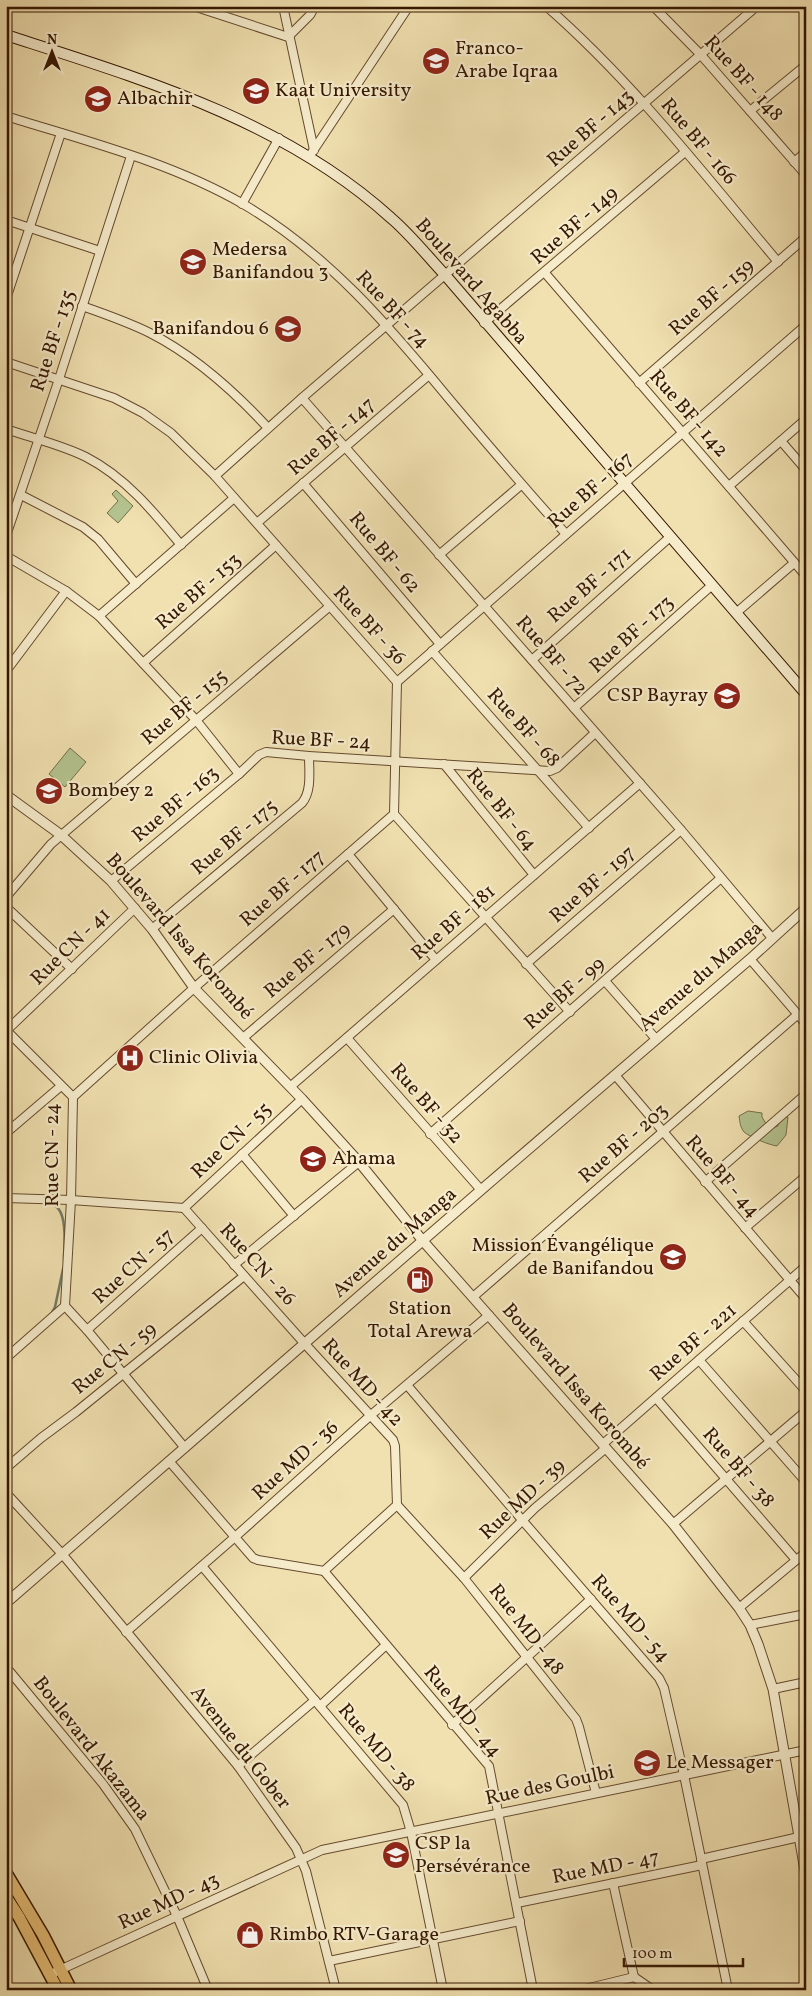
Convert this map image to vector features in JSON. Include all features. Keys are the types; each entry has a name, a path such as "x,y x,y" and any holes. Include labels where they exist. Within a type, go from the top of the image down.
{"main road":[{"name":"Boulevard Agabba","path":"6,35 196,100 236,117 312,154 392,218 446,276 484,323 806,694"},
{"path":"6,1873 20,1893 72,1990"},
{"path":"6,1897 51,1974 58,1990"}],"street":[{"path":"193,6 288,37"},
{"path":"282,6 312,154"},
{"path":"288,37 315,6"},
{"path":"312,154 409,6"},
{"name":"Rue BF - 166","path":"546,6 644,104 778,262"},
{"name":"Rue BF - 143","path":"215,476 302,398 758,6"},
{"name":"Rue BF - 148","path":"655,7 701,55 806,175"},
{"path":"750,111 806,65"},
{"name":"Rue BF - 74","path":"6,116 131,156 192,180 242,204 279,227 318,258 357,293 388,326 521,485 566,534"},
{"path":"6,299 9,284 61,134"},
{"path":"242,204 279,138"},
{"name":"Rue BF - 149","path":"484,323 685,152"},
{"path":"794,162 806,152"},
{"name":"Rue BF - 135","path":"6,536 39,441 131,156"},
{"path":"6,220 100,252"},
{"name":"Rue BF - 159","path":"640,383 806,237"},
{"name":"Rue BF - 142","path":"545,272 806,576"},
{"path":"82,306 150,333 193,360 219,380 268,428"},
{"name":"Rue BF - 167","path":"397,682 806,325"},
{"name":"Rue BF - 36","path":"6,362 114,398 144,413 171,433 215,476 397,682 394,814"},
{"name":"Rue BF - 147","path":"257,523 429,375"},
{"name":"Rue BF - 72","path":"302,398 681,830 772,938"},
{"path":"729,486 806,419"},
{"path":"6,429 85,457 110,472 144,500 181,545"},
{"path":"780,441 806,470"},
{"name":"Rue BF - 62","path":"303,483 440,644"},
{"path":"439,555 521,485"},
{"path":"21,495 83,527 98,539 136,584"},
{"path":"99,616 234,498"},
{"name":"Rue BF - 171","path":"532,660 670,537"},
{"name":"Rue BF - 153","path":"143,663 276,545"},
{"path":"6,556 66,591 99,616 196,720 239,774"},
{"path":"736,613 794,563"},
{"name":"Rue BF - 173","path":"574,708 711,586"},
{"path":"6,671 66,591"},
{"name":"Rue BF - 155","path":"6,897 40,854 61,835 330,606"},
{"name":"Rue BF - 68","path":"432,651 589,828"},
{"name":"Rue BF - 24","path":"239,774 259,755 266,752 540,771 557,768 595,733"},
{"name":"Rue BF - 175","path":"152,929 302,803 306,798 308,790 309,756"},
{"name":"Rue BF - 64","path":"444,764 534,875"},
{"name":"Rue BF - 163","path":"111,880 239,774"},
{"name":"Rue BF - 181","path":"290,1087 640,783"},
{"name":"Boulevard Issa Korombé","path":"6,795 61,835 111,880 136,908 194,988 302,1099 358,1162 423,1241 672,1524 739,1608 750,1625 773,1689 806,1876"},
{"path":"394,814 570,1012"},
{"name":"Rue BF - 177","path":"73,1097 194,988 394,814"},
{"name":"Rue BF - 197","path":"526,964 681,830"},
{"path":"348,854 436,960"},
{"name":"Rue BF - 99","path":"430,1134 721,878"},
{"path":"6,907 72,969"},
{"name":"Rue CN - 41","path":"6,1030 136,908"},
{"name":"Avenue du Manga","path":"6,1603 750,959 806,908"},
{"name":"Rue BF - 179","path":"243,1038 394,909"},
{"path":"750,959 806,1024"},
{"path":"605,981 656,1039"},
{"name":"Rue BF - 203","path":"473,1298 797,1015"},
{"name":"Rue CN - 24","path":"6,1030 73,1097 64,1306"},
{"name":"Rue BF - 32","path":"347,1038 481,1190"},
{"name":"Rue BF - 44","path":"615,1075 806,1299"},
{"path":"6,1133 61,1086"},
{"path":"705,1182 806,1094"},
{"name":"Rue CN - 55","path":"184,1208 302,1099"},
{"path":"242,1154 294,1216"},
{"path":"234,1265 358,1162"},
{"path":"745,1228 806,1176"},
{"path":"6,1198 70,1200 184,1208"},
{"name":"Rue CN - 26","path":"184,1208 306,1344"},
{"name":"Rue CN - 57","path":"87,1330 202,1228"},
{"name":"Rue BF - 221","path":"604,1446 806,1266"},
{"name":"Rue CN - 59","path":"6,1468 244,1276"},
{"path":"6,1358 64,1306 87,1330 185,1448"},
{"name":"Rue MD - 36","path":"126,1632 370,1415 489,1315"},
{"path":"743,1321 806,1391"},
{"name":"Rue MD - 42","path":"306,1344 394,1442 397,1505"},
{"path":"699,1360 806,1482"},
{"name":"Rue MD - 54","path":"407,1385 659,1678 664,1688 684,1775 728,1990"},
{"name":"Rue BF - 38","path":"656,1398 796,1560"},
{"path":"672,1524 806,1411"},
{"name":"Rue MD - 39","path":"464,1578 542,1502 604,1446"},
{"path":"169,1461 255,1559 324,1571 397,1505"},
{"name":"Avenue du Gober","path":"6,1493 63,1555 238,1766 296,1848 302,1859 336,1990"},
{"name":"Rue MD - 48","path":"397,1505 464,1578 578,1722 596,1793"},
{"path":"739,1608 806,1552"},
{"name":"Rue MD - 38","path":"202,1566 400,1800 411,1832 443,1990"},
{"name":"Rue MD - 44","path":"324,1571 489,1766 533,1990"},
{"path":"452,1724 591,1598"},
{"path":"750,1625 806,1614"},
{"path":"238,1766 386,1645"},
{"name":"Boulevard Akazama","path":"6,1667 103,1784 135,1829 177,1916 208,1990"},
{"path":"773,1689 806,1682"},
{"name":"Rue des Goulbi","path":"302,1859 322,1850 806,1750"},
{"name":"Rue MD - 47","path":"516,1903 801,1842"},
{"name":"Rue MD - 43","path":"51,1974 302,1859"},
{"path":"613,1883 634,1977 653,1990"},
{"path":"330,1962 520,1921"},
{"path":"584,1990 634,1977"}],"green space":[{"path":"116,490 133,506 118,523 107,513 118,501 112,494"},
{"path":"70,748 86,762 65,787 49,774"},
{"path":"748,1111 762,1113 762,1117 769,1129 778,1126 779,1117 788,1117 786,1135 777,1146 744,1132 739,1116"}],"waterway":[{"path":"16,1201 30,1202"},
{"path":"50,1203 56,1206 63,1219 65,1236 64,1259"},
{"path":"50,1316 55,1307 63,1269"}],"place":[{"name":"Franco- Arabe Iqraa","path":"436,61"},
{"name":"Kaat University","path":"256,91"},
{"name":"Albachir","path":"98,99"},
{"name":"Medersa Banifandou 3","path":"193,262"},
{"name":"Banifandou 6","path":"288,329"},
{"name":"CSP Bayray","path":"727,696"},
{"name":"Bombey 2","path":"49,791"},
{"name":"Clinic Olivia","path":"130,1058"},
{"name":"Ahama","path":"313,1159"},
{"name":"Mission Évangélique de Banifandou","path":"673,1257"},
{"name":"Station Total Arewa","path":"420,1280"},
{"name":"Le Messager","path":"647,1763"},
{"name":"CSP la Persévérance","path":"396,1855"},
{"name":"Rimbo RTV-Garage","path":"250,1935"}]}
